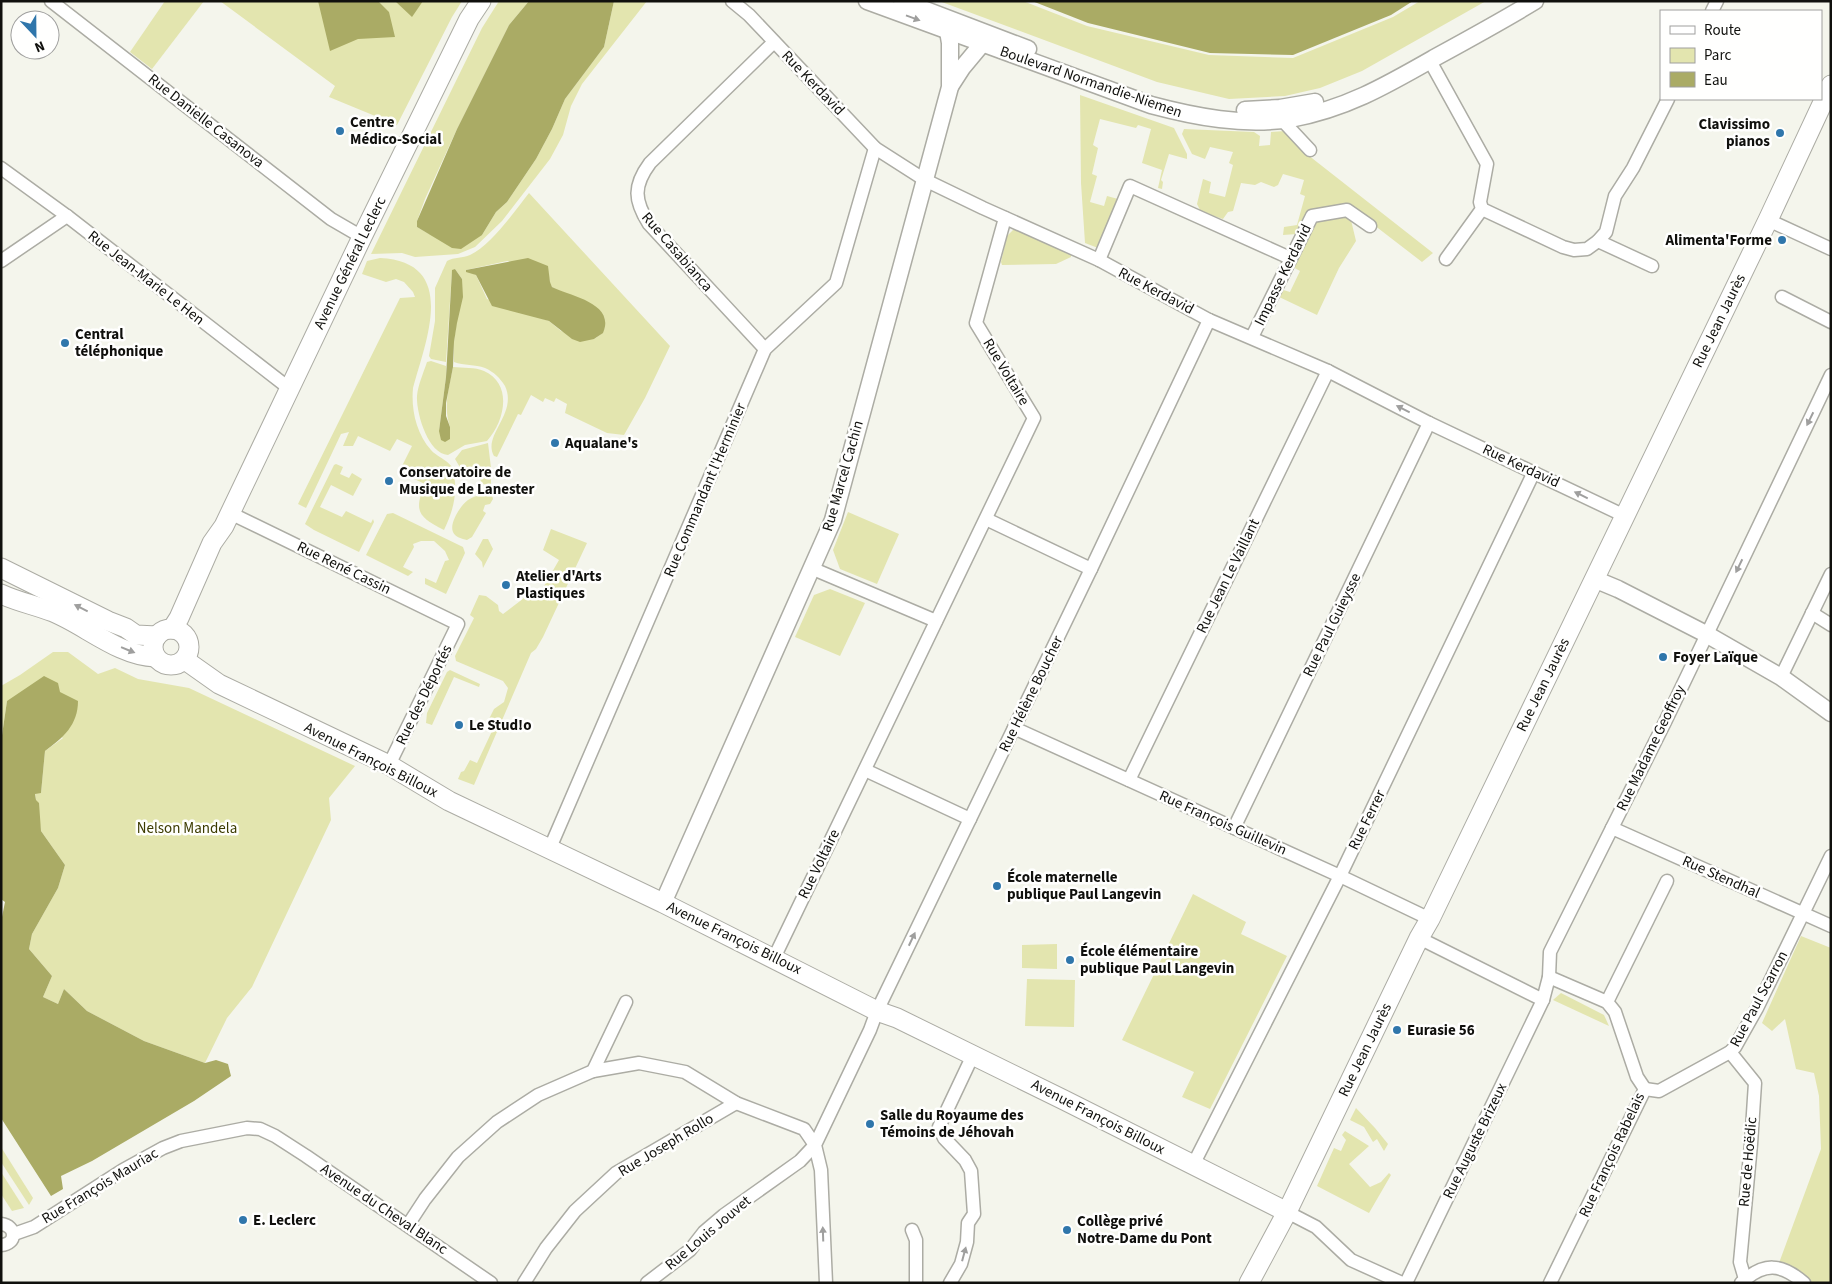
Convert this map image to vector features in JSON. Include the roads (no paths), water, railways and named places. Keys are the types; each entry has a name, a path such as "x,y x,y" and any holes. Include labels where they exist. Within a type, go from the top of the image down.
{"main road":[{"name":"Avenue Général Leclerc","path":"170,632 221,547 227,520 362,237 470,19 481,1"},
{"name":"Rue Jean Jaurès","path":"1249,1283 1287,1212 1430,918 1768,220 1831,85"},
{"path":"1,568 126,628 136,635 170,632 187,638 190,646 185,660 169,666 155,657 153,646 170,632"},
{"path":"1,594 17,602 53,612 130,651 148,657 155,657"},
{"name":"Avenue François Billoux","path":"185,660 219,684 389,765 449,800 663,903 877,1011 897,1018 974,1055 1287,1212"}],"street":[{"name":"Rue Danielle Casanova","path":"51,1 331,219 362,237"},
{"name":"Rue Kerdavid","path":"732,1 748,15 875,148 925,180 1099,260 1209,320 1328,371 1429,423 1625,516"},
{"name":"Boulevard Normandie-Niemen","path":"867,1 1151,105 1187,115 1227,120 1281,120 1326,110 1370,94 1535,1"},
{"name":"Boulevard Normandie-Niemen","path":"902,1 1154,95 1208,107 1247,110 1306,104 1366,85 1515,1"},
{"name":"Rue Marcel Cachin","path":"663,903 833,520 950,87 950,43 948,31"},
{"name":"Rue Casabianca","path":"765,349 649,224 640,210 636,197 641,175 650,163 774,42"},
{"name":"Rue Marcel Cachin","path":"950,87 970,57 982,44"},
{"path":"1430,61 1487,164 1480,202 1482,209 1574,250 1587,249 1606,232 1615,196 1633,168 1668,100"},
{"path":"1281,120 1310,150"},
{"name":"Rue Commandant l'Herminier","path":"550,848 765,349 836,283 875,148"},
{"name":"Rue Jean-Marie Le Hen","path":"1,168 67,216 290,389"},
{"path":"1099,260 1130,186 1290,258"},
{"path":"1446,259 1482,209"},
{"name":"Impasse Kerdavid","path":"1252,337 1312,216 1347,210 1370,226"},
{"path":"1,261 67,216"},
{"name":"Rue Voltaire","path":"774,958 1034,418 976,323 1005,218"},
{"path":"1768,220 1831,249"},
{"path":"1598,241 1652,266"},
{"path":"1782,297 1831,322"},
{"name":"Rue Hélène Boucher","path":"815,1145 870,1030 877,1011 1209,320"},
{"name":"Rue Jean Le Vaillant","path":"1129,780 1328,371"},
{"name":"Rue Madame Geoffroy","path":"1543,1000 1549,977 1550,952 1831,375"},
{"name":"Rue Paul Guieysse","path":"1234,828 1429,423"},
{"name":"Rue Ferrer","path":"1193,1165 1340,876 1534,472"},
{"path":"986,519 1091,569"},
{"name":"Rue René Cassin","path":"227,520 458,624"},
{"path":"811,568 936,622"},
{"path":"1781,677 1831,574"},
{"path":"1594,579 1618,589 1706,634 1781,677 1831,713"},
{"path":"1812,613 1831,626"},
{"name":"Rue des Déportés","path":"389,765 458,624"},
{"name":"Rue François Guillevin","path":"1014,728 1430,918"},
{"path":"864,770 970,819"},
{"name":"Rue Stendhal","path":"1612,828 1831,926"},
{"name":"Rue Paul Scarron","path":"1645,1089 1660,1091 1730,1052 1757,1008 1831,856"},
{"path":"1549,977 1607,1002 1667,881"},
{"path":"1419,938 1543,1000"},
{"name":"Rue Auguste Brizeux","path":"1406,1283 1543,1000"},
{"path":"593,1071 626,1002"},
{"name":"Rue François Rabelais","path":"1550,1283 1645,1089 1637,1078 1614,1012 1607,1002"},
{"name":"Rue de Hoëdic","path":"1730,1052 1755,1083 1740,1262 1743,1281"},
{"path":"950,1283 961,1264 967,1242 968,1223 974,1214 971,1171 965,1160 944,1138 939,1127 974,1055"},
{"path":"408,1225 425,1199 458,1157 497,1122 538,1095 593,1071 639,1063 685,1072 736,1103 804,1129 815,1145 821,1170 826,1283"},
{"name":"Rue Joseph Rollo","path":"524,1283 546,1248 575,1212 616,1173 736,1103"},
{"name":"Rue François Mauriac","path":"1,1245 9,1244 14,1234 34,1227 123,1170 163,1148 181,1141 247,1128 260,1130 275,1136"},
{"name":"Avenue du Cheval Blanc","path":"275,1136 491,1283"},
{"name":"Rue Louis Jouvet","path":"647,1283 690,1250 704,1232 724,1215 800,1160 815,1145"},
{"path":"1287,1212 1316,1227 1351,1260 1402,1283"},
{"path":"1,1224 11,1228 14,1234"},
{"path":"912,1230 916,1240 916,1283"},
{"path":"1743,1281 1759,1270 1773,1266 1786,1270 1804,1283"}],"water":[{"path":"318,1 378,1 389,12 395,37 358,39 330,51"},
{"path":"395,1 423,1 412,17"},
{"path":"529,1 614,1 604,47 565,99 536,159 507,202 496,212 482,235 461,249 452,248 417,227 417,221 457,129 509,25"},
{"path":"1032,1 1413,1 1391,15 1293,55 1210,53 1088,23"},
{"path":"528,258 548,266 552,287 589,302 603,314 605,323 603,333 594,339 580,342 572,339 549,321 492,306 476,275 466,272 466,270"},
{"path":"455,269 462,279 463,297 457,323 453,367 446,403 450,439 445,442 441,440 439,431 446,377 452,270"},
{"path":"44,676 58,683 60,692 78,701 72,724 58,741 45,751 41,793 35,794 36,800 39,803 41,831 65,865 58,888 32,934 29,949 52,976 43,997 58,1004 64,989 87,1011 144,1041 205,1063 216,1060 228,1064 231,1076 194,1101 92,1161 61,1176 63,1189 51,1196 1,1118 1,922 5,902 1,899 1,742 7,701"}],"place":[{"name":"Centre Médico-Social","path":"340,131"},
{"name":"Clavissimo pianos","path":"1780,133"},
{"name":"Alimenta'Forme","path":"1782,240"},
{"name":"Central téléphonique","path":"65,343"},
{"name":"Aqualane's","path":"555,443"},
{"name":"Conservatoire de Musique de Lanester","path":"389,481"},
{"name":"Atelier d'Arts Plastiques","path":"506,585"},
{"name":"Foyer Laïque","path":"1663,657"},
{"name":"Le Stud!o","path":"459,725"},
{"name":"École maternelle publique Paul Langevin","path":"997,886"},
{"name":"École élémentaire publique Paul Langevin","path":"1070,960"},
{"name":"Eurasie 56","path":"1397,1030"},
{"name":"Salle du Royaume des Témoins de Jéhovah","path":"870,1124"},
{"name":"E. Leclerc","path":"243,1220"},
{"name":"Collège privé Notre-Dame du Pont","path":"1067,1230"}],"park label":[{"name":"Nelson Mandela","path":"187,828"}]}
